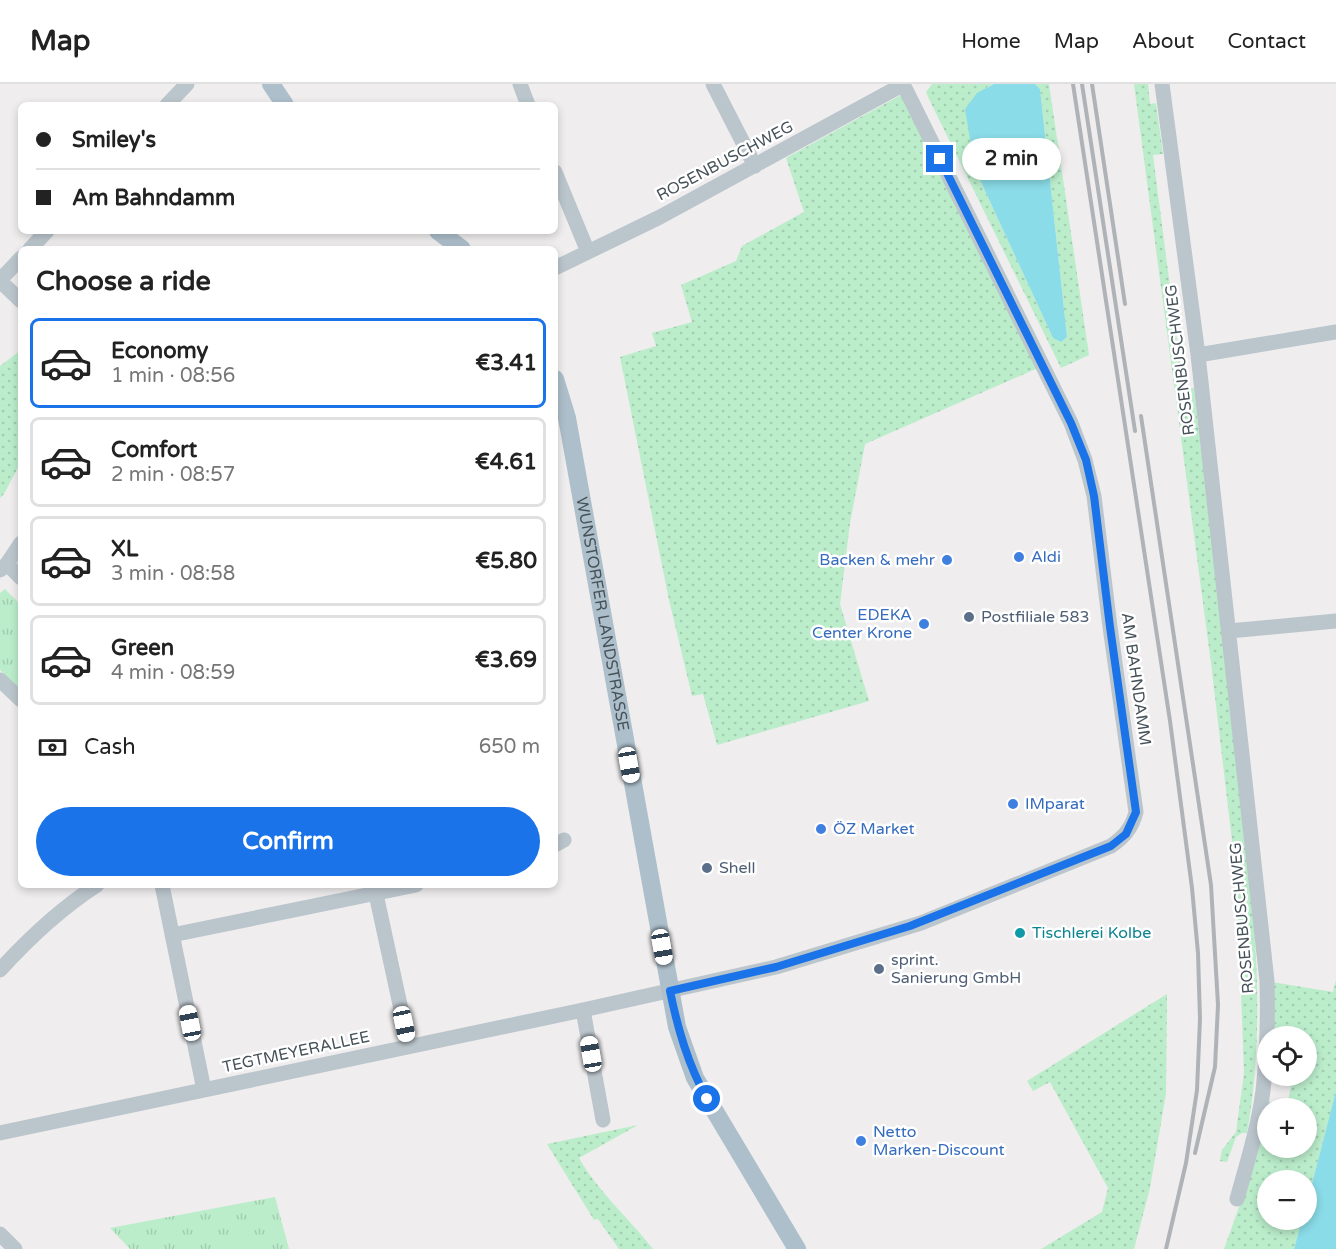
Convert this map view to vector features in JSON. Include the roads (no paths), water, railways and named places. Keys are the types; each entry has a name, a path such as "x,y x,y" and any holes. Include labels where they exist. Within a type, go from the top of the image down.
{"main road":[{"path":"271,84 283,102"},
{"path":"442,234 458,246"},
{"name":"WUNSTORFER LANDSTRASSE","path":"558,389 571,438 677,1028 696,1078 796,1249"}],"street":[{"path":"170,102 187,84"},
{"path":"520,84 527,102"},
{"path":"713,84 755,166"},
{"name":"ROSENBUSCHWEG","path":"558,270 588,252 660,217 903,84"},
{"name":"AM BAHNDAMM","path":"670,991 787,964 921,922 1111,846 1126,834 1136,812 1111,638 1094,496 1086,460 1071,423 903,84"},
{"name":"ROSENBUSCHWEG","path":"1162,84 1198,355 1257,882 1268,1005 1263,1092 1237,1199"},
{"path":"558,179 588,252"},
{"path":"33,246 44,234"},
{"path":"18,261 0,280 18,298"},
{"path":"1198,355 1336,333"},
{"path":"18,547 4,567 18,576"},
{"path":"1229,632 1336,621"},
{"path":"0,680 18,697"},
{"path":"0,970 33,934 70,902 92,888"},
{"path":"163,888 204,1090"},
{"path":"172,935 375,889 409,1046"},
{"name":"TEGTMEYERALLEE","path":"0,1133 670,991"},
{"path":"583,1010 603,1120"},
{"path":"0,1234 15,1249"}],"water":[{"path":"994,84 1035,84 1040,89 1067,337 1061,342 1053,338 981,182 972,151 965,109 977,93"},
{"path":"1336,1091 1336,1249 1294,1249 1299,1230 1317,1230 1316,1170"}],"railway":[{"path":"1073,84 1170,721 1192,888 1198,953 1200,1019 1197,1090 1186,1163 1166,1249"},
{"path":"1082,84 1135,431"},
{"path":"1092,84 1125,304"},
{"path":"1141,416 1211,885 1218,1005 1215,1067 1195,1153"}],"place":[{"name":"Aldi","path":"1019,557"},
{"name":"Backen & mehr","path":"947,560"},
{"name":"Postfiliale 583","path":"969,617"},
{"name":"EDEKA Center Krone","path":"924,624"},
{"name":"IMparat","path":"1013,804"},
{"name":"ÖZ Market","path":"821,829"},
{"name":"Shell","path":"707,868"},
{"name":"Tischlerei Kolbe","path":"1020,933"},
{"name":"sprint. Sanierung GmbH","path":"879,969"},
{"name":"Netto Marken-Discount","path":"861,1141"}]}
